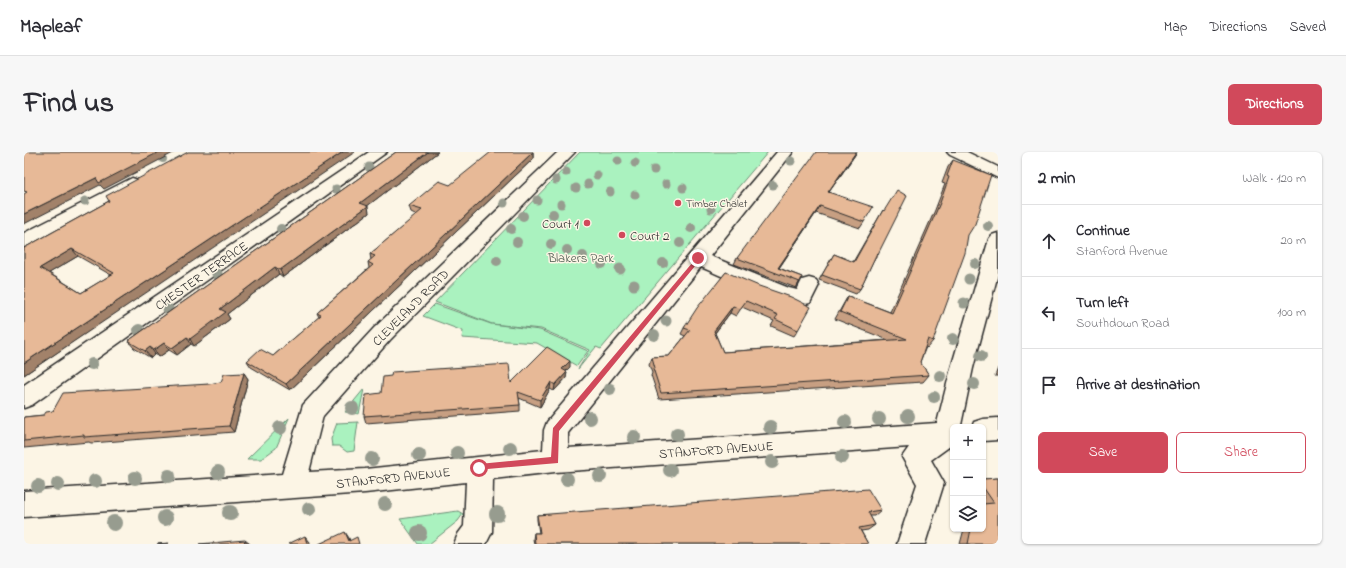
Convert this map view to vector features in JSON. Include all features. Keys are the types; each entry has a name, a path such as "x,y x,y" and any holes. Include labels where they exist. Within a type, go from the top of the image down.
{"street":[{"name":"CHESTER TERRACE","path":"24,398 379,152"},
{"path":"555,460 556,430 785,152"},
{"path":"955,152 998,173"},
{"name":"CLEVELAND ROAD","path":"292,485 312,412 382,334 560,153"},
{"path":"24,241 148,174"},
{"path":"952,424 962,368 998,239"},
{"path":"698,258 786,295 803,298 809,285"},
{"path":"986,430 998,429"},
{"path":"911,544 931,483 915,457 950,433"},
{"name":"STANFORD AVENUE","path":"24,504 365,481 555,460 950,433"},
{"path":"468,544 478,532 479,468"}],"green space":[{"name":"Blakers Park","path":"580,152 768,152 601,349 596,347 578,369 590,350 541,329 492,324 435,302"},
{"path":"435,304 491,324 540,330 588,351 577,366 537,343 462,338 463,331 423,316"},
{"path":"364,389 359,414 345,412"},
{"path":"289,418 276,448 261,459 247,459"},
{"path":"358,422 354,451 347,452 339,446 332,446 331,439 337,423"},
{"path":"458,511 463,514 458,521 429,544 418,544 400,519"}],"building":[{"path":"24,152 159,152 99,183 96,178 24,214 24,194 27,192 24,191"},
{"path":"188,152 343,152 24,363 24,248 109,201 106,196","holes":["72,249 114,273 81,293 40,268"]},
{"path":"396,152 428,152 360,203 368,206 280,270 275,267 220,309 226,312 190,339 187,337 172,348 164,343 154,350 150,347 145,351 128,341"},
{"path":"491,152 533,152 286,384 247,361 260,349 273,356 321,315 317,313 373,265 368,262 375,256 370,254 422,210 409,206 439,181 450,185"},
{"path":"816,152 856,152 828,192 873,207 864,222 820,206 778,268 802,277 800,282 737,258"},
{"path":"953,160 991,175 975,224 968,235 965,253 933,341 928,339 920,362 929,375 661,393 653,368 655,368 652,357 669,356 690,330 684,328 697,308 726,272 759,286 791,297 811,307 798,330 775,319 778,315 746,301 740,309 733,306 714,331 723,352 907,339 840,312 848,296 892,313 940,203"},
{"path":"897,190 907,196 860,289 822,275 834,254 854,262 883,210 884,211"},
{"path":"547,347 570,361 562,369 567,372 555,385 551,382 540,400 518,392 520,405 364,416 366,395 381,393 383,377 391,376 392,372 509,364 511,383"},
{"path":"244,373 229,426 84,437 84,435 24,441 24,417 44,415 46,412 53,411 63,393 209,384 221,382 224,374"},
{"path":"998,478 998,544 968,544 970,532 986,532 986,504 994,503 986,491 986,479"},
{"path":"868,489 881,510 868,512 875,525 859,528 868,544 535,544 534,533 540,533 537,515"},
{"path":"345,532 349,541 357,537 359,544 319,544"},
{"path":"305,536 307,544 288,544"},
{"path":"245,540 244,544 199,544"}],"place":[{"name":"Timber Chalet","path":"678,203"},
{"name":"Court 1","path":"587,223"},
{"name":"Court 2","path":"622,235"}],"route":[{"path":"479,468 555,460 556,430 698,258"}]}
